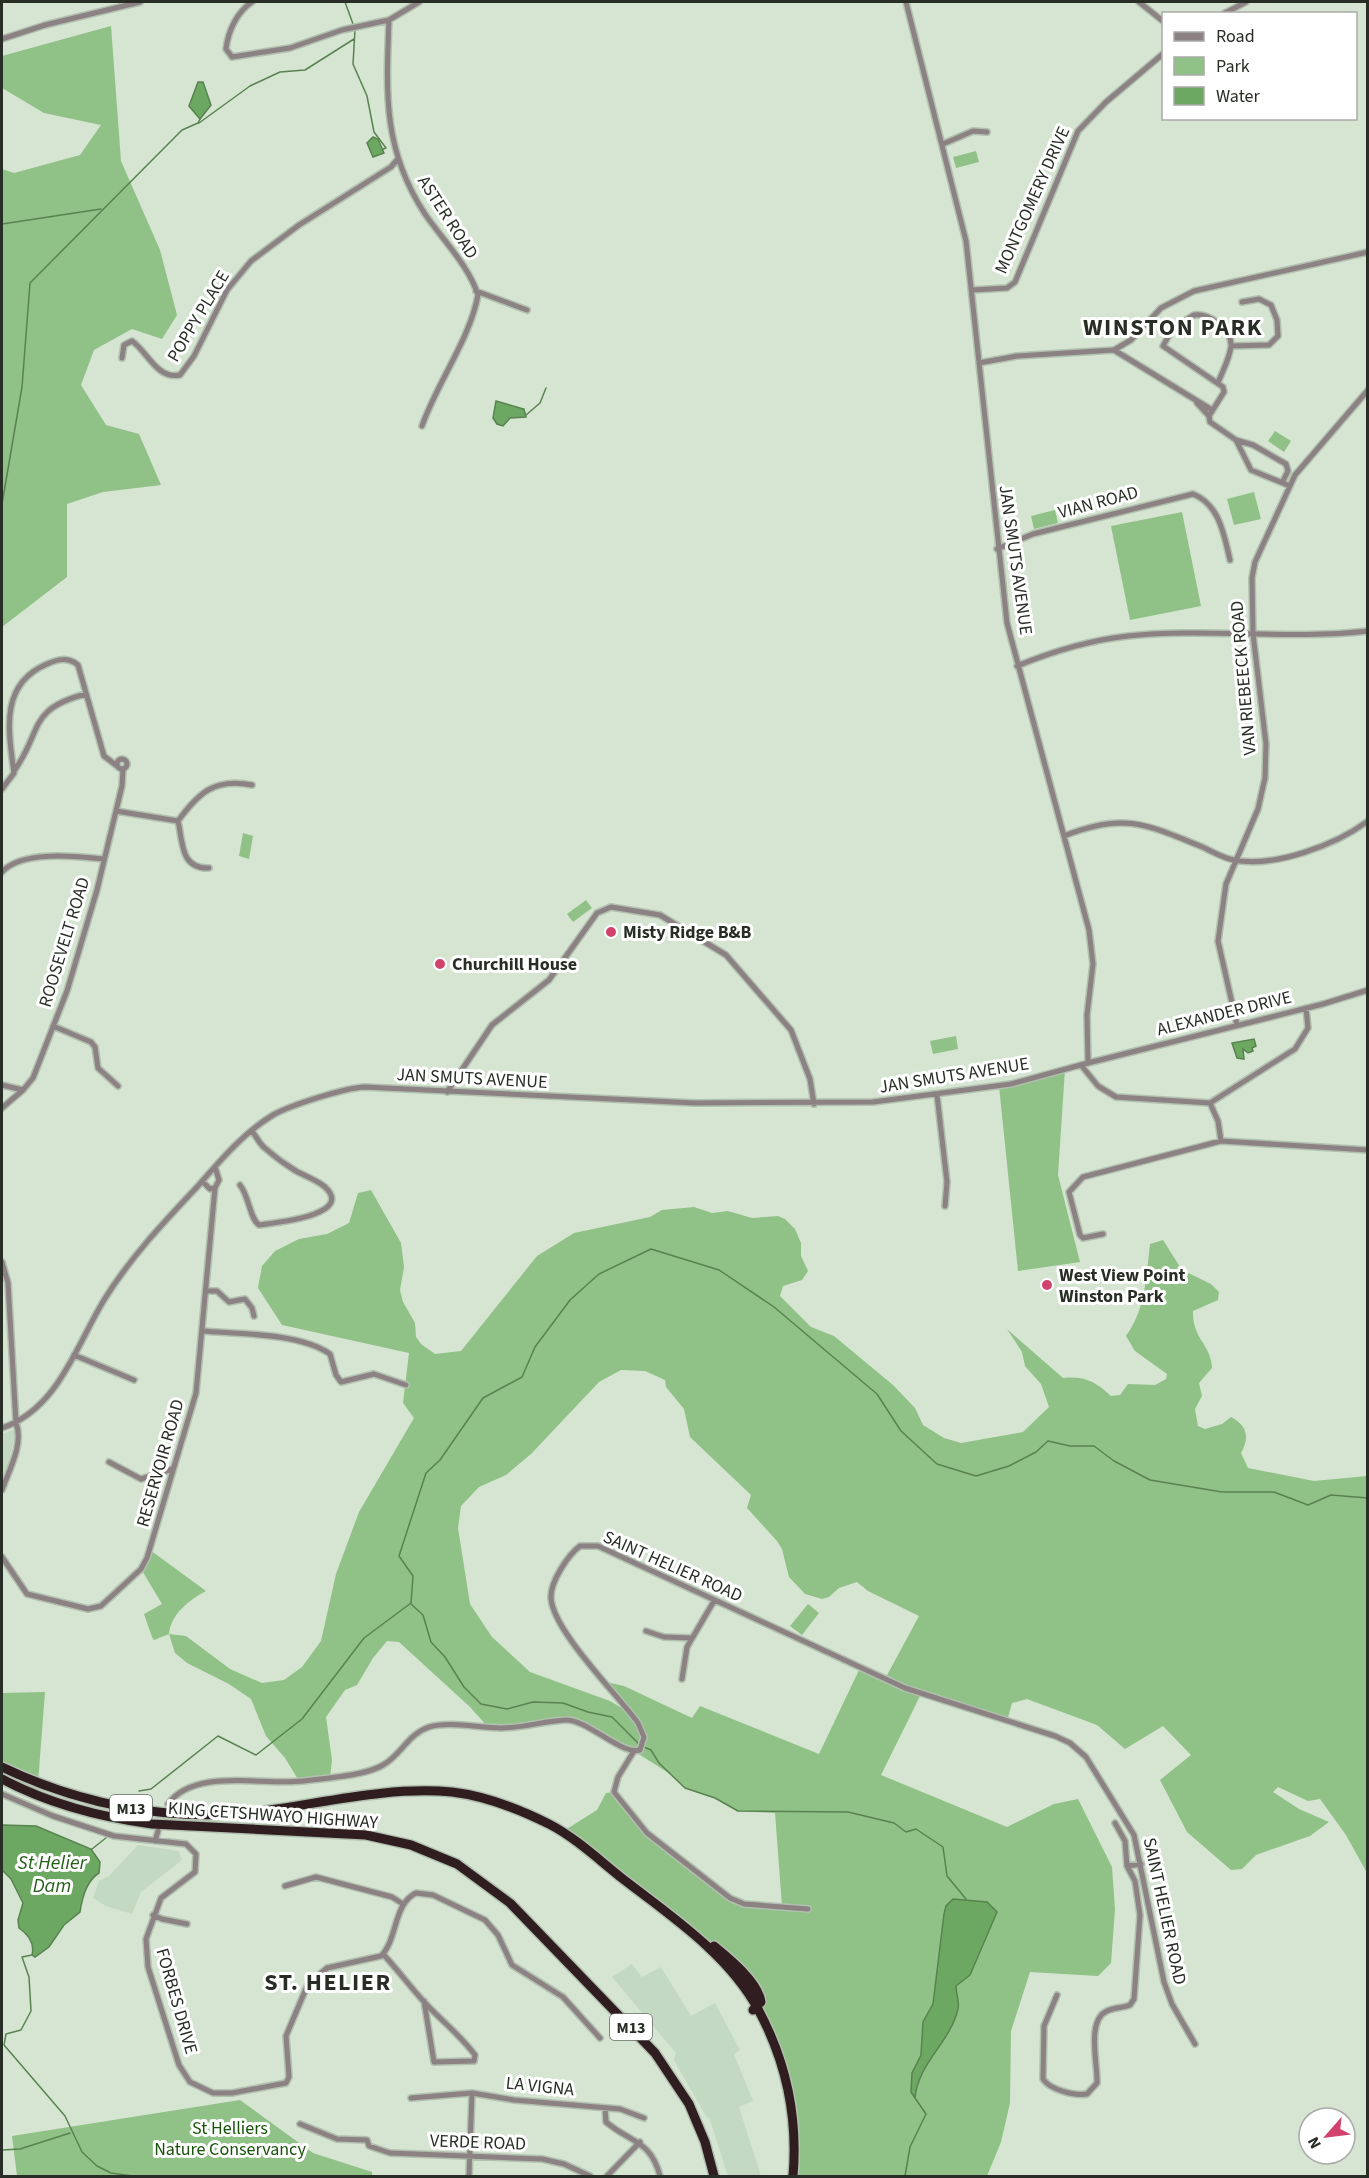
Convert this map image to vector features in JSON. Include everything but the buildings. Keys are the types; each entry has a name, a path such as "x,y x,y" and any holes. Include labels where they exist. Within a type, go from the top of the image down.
{"highway":[{"name":"KING CETSHWAYO HIGHWAY","path":"2,1767 56,1790 115,1806 162,1812 227,1814 389,1793 426,1791 460,1793 528,1814 572,1839 668,1914 722,1962 755,2008 782,2064 794,2126 793,2176"},
{"name":"KING CETSHWAYO HIGHWAY","path":"2,1779 67,1806 126,1820 366,1835 402,1843 457,1864 512,1903 645,2041 667,2068 685,2097 700,2128 714,2176"}],"street":[{"path":"2,39 45,25 140,2"},
{"path":"252,2 241,10 228,37 226,52 232,57 290,48 342,30 389,20 419,2"},
{"name":"JAN SMUTS AVENUE","path":"2,1428 32,1413 46,1399 129,1263 215,1167 252,1131 274,1115 352,1089 695,1102 814,1104 873,1102 1011,1084 1088,1063 1087,1015 1093,958 1089,930 1017,666 1003,604 966,241 906,2"},
{"path":"1139,2 1162,20"},
{"path":"1227,12 1246,2"},
{"name":"ASTER ROAD","path":"389,20 387,83 397,160 417,201 476,291"},
{"name":"MONTGOMERY DRIVE","path":"972,290 1007,288 1015,282 1078,131 1106,102 1162,55"},
{"path":"943,144 965,133 987,132"},
{"name":"POPPY PLACE","path":"122,358 124,345 132,341 163,371 173,376 180,375 202,341 227,290 251,261 299,225 397,160"},
{"path":"979,363 1017,356 1114,350 1131,340 1161,308 1194,291 1368,252"},
{"path":"422,426 458,352 477,298 476,291 527,310"},
{"path":"1231,346 1269,345 1278,336 1277,320 1271,305 1259,299 1242,302"},
{"path":"1218,383 1231,346 1222,327 1209,317 1197,314 1173,328 1163,343 1165,350 1218,383 1224,392 1211,413 1210,422 1236,441 1253,444 1286,464 1288,471 1282,481"},
{"path":"1114,350 1211,413"},
{"name":"VAN RIEBEECK ROAD","path":"1237,1026 1218,941 1222,902 1234,860 1258,809 1265,778 1266,744 1250,592 1256,562 1290,486 1301,467 1368,390"},
{"path":"1236,441 1251,470 1290,486"},
{"name":"VIAN ROAD","path":"997,549 1034,534 1193,494 1207,503 1219,520 1230,560"},
{"path":"1017,666 1049,655 1126,636 1368,631"},
{"path":"2,789 7,785 43,714 58,703 86,694 79,667 72,661 59,660 49,663 22,679 13,692 8,708 10,750 14,771"},
{"name":"ROOSEVELT ROAD","path":"4,1106 23,1090 37,1070 74,969 116,811 122,786 123,769 127,764 124,759 118,760 117,766 104,756 86,694"},
{"path":"178,821 211,786 239,783 252,785"},
{"path":"116,811 178,821"},
{"path":"178,821 188,860 196,868 208,868"},
{"path":"1064,836 1098,825 1133,823 1152,826 1234,860 1278,859 1298,855 1338,839 1368,821"},
{"path":"2,872 11,864 32,858 104,859"},
{"path":"447,1092 492,1025 549,980 597,913 611,907 660,915 726,955 791,1029 810,1079 814,1104"},
{"name":"ALEXANDER DRIVE","path":"1088,1063 1368,990"},
{"path":"1081,1065 1098,1086 1116,1097 1210,1103 1295,1049 1308,1028 1306,1008"},
{"path":"53,1026 91,1041 95,1047 98,1068 118,1086"},
{"path":"4,1106 4,1085 23,1090"},
{"path":"937,1095 947,1182 945,1206"},
{"path":"1210,1103 1218,1121 1221,1141"},
{"path":"240,1185 248,1197 254,1222 259,1225 300,1219 328,1206 330,1196 326,1188 290,1167 266,1149 252,1131"},
{"path":"1103,1233 1083,1238 1080,1234 1069,1192 1083,1177 1221,1141 1368,1150"},
{"name":"RESERVOIR ROAD","path":"2,1557 27,1594 91,1609 101,1606 141,1569 147,1558 196,1393 215,1188 219,1180 215,1167"},
{"path":"202,1181 210,1189 215,1188"},
{"path":"2,1262 8,1284 16,1423 19,1439 2,1490"},
{"path":"206,1291 217,1292 229,1302 245,1299 252,1308 254,1316"},
{"path":"203,1331 300,1343 330,1354 336,1376 341,1382 374,1374 406,1385"},
{"path":"74,1355 134,1380"},
{"path":"109,1462 141,1479 158,1476 172,1469"},
{"name":"SAINT HELIER ROAD","path":"634,1751 643,1748 644,1741 638,1723 563,1628 551,1600 557,1579 576,1550 592,1545 905,1688 1070,1743 1086,1757 1130,1825 1141,1864 1164,1982 1172,2004 1195,2044"},
{"path":"682,1679 684,1656 714,1601"},
{"path":"646,1631 664,1637 692,1638"},
{"path":"168,1804 182,1790 205,1783 299,1781 372,1769 388,1761 421,1730 440,1725 513,1728 566,1720 588,1728 634,1751 618,1777 614,1791 647,1833 734,1900 752,1905 808,1909"},
{"path":"2,1794 103,1833 136,1840 155,1841 158,1831"},
{"path":"1057,1995 1044,2026 1043,2079 1050,2087 1087,2094 1097,2083 1094,2042 1100,2018 1106,2011 1130,2005 1134,1999 1140,1916 1135,1881 1127,1866 1125,1841 1115,1823"},
{"name":"FORBES DRIVE","path":"155,1841 186,1844 196,1854 198,1861 191,1877 165,1894 153,1915 146,1939 146,1961 177,2059 190,2082 213,2093 232,2093 286,2083 290,2077 286,2036 308,1984 327,1968 372,1959 383,1954"},
{"path":"1127,1866 1141,1864"},
{"path":"285,1886 316,1877 392,1897 403,1904"},
{"path":"424,2001 435,2062 474,2061 475,2055 465,2043 383,1954 403,1904 416,1893 428,1894 484,1920 498,1935 512,1965 563,1997 600,2038"},
{"path":"153,1915 162,1919 187,1923"},
{"path":"470,2176 472,2093"},
{"name":"LA VIGNA","path":"411,2098 472,2093 514,2100 627,2111 644,2118"},
{"path":"605,2108 608,2124 639,2142 654,2160 660,2176"},
{"name":"VERDE ROAD","path":"300,2124 337,2139 367,2140 372,2148 390,2153 470,2158 542,2159 564,2164 590,2176"},
{"path":"607,2176 639,2142"}],"shaded area":[{"path":"16,1429 10,1458 2,1483 2,1434"},
{"path":"138,1845 179,1851 182,1860 141,1892 132,1914 106,1906 93,1898 99,1881 109,1876"},
{"path":"632,1964 642,1977 661,1967 691,2016 715,2003 740,2050 734,2054 753,2101 739,2107 761,2176 728,2176 709,2117 707,2118 674,2060 676,2053 612,1977"}],"green space":[{"path":"111,26 121,161 160,250 177,315 162,339 132,329 94,350 81,385 106,425 139,434 161,485 103,492 67,504 67,577 2,627 2,169 14,173 80,155 101,125 44,113 2,88 2,56"},
{"path":"976,151 979,162 956,168 953,157"},
{"path":"1275,431 1291,441 1284,452 1268,441"},
{"path":"1254,492 1261,519 1234,525 1227,499"},
{"path":"1055,510 1058,523 1034,529 1031,516"},
{"path":"1182,512 1201,606 1130,620 1111,526"},
{"path":"243,833 253,836 249,859 239,856"},
{"path":"586,900 592,908 573,922 567,914"},
{"path":"956,1036 958,1049 933,1054 930,1041"},
{"path":"1065,1069 1058,1175 1080,1262 1018,1271 999,1086"},
{"path":"371,1190 401,1243 404,1267 400,1290 403,1302 415,1323 416,1337 421,1344 435,1354 461,1351 537,1256 574,1233 650,1217 662,1210 694,1207 712,1213 728,1211 752,1218 778,1216 785,1219 795,1229 801,1243 801,1256 808,1271 802,1280 783,1286 780,1296 811,1327 834,1336 893,1385 915,1408 923,1425 944,1438 961,1443 1023,1432 1049,1407 1041,1384 1025,1366 1022,1352 1007,1329 1063,1378 1089,1381 1111,1396 1120,1395 1128,1384 1155,1385 1166,1379 1167,1374 1135,1351 1126,1336 1138,1314 1141,1303 1150,1244 1163,1240 1182,1270 1211,1284 1219,1292 1218,1300 1193,1311 1195,1328 1211,1360 1212,1368 1199,1383 1202,1396 1195,1409 1198,1426 1205,1429 1222,1424 1231,1417 1241,1424 1246,1437 1241,1453 1248,1468 1314,1481 1367,1476 1367,1873 1346,1835 1320,1799 1308,1801 1278,1787 1273,1792 1299,1809 1329,1822 1310,1836 1256,1855 1242,1869 1231,1870 1187,1832 1160,1780 1191,1755 1163,1726 1125,1749 1097,1725 1027,1699 1012,1703 1007,1721 921,1694 881,1775 1007,1827 1054,1804 1078,1799 1112,1867 1115,1909 1111,1963 1098,1976 1030,1972 1011,2031 1010,2103 1001,2142 987,2176 793,2176 791,2100 757,2007 722,1962 562,1832 597,1810 606,1793 614,1792 640,1826 736,1902 782,1906 775,1813 738,1811 715,1798 685,1788 670,1774 634,1751 572,1721 488,1727 470,1707 399,1642 387,1641 373,1658 357,1685 345,1690 326,1717 332,1760 330,1777 299,1781 285,1758 266,1736 251,1699 229,1684 187,1663 175,1653 169,1634 186,1636 230,1669 262,1683 284,1680 302,1667 321,1641 336,1574 359,1512 414,1418 403,1403 409,1353 282,1325 258,1288 262,1266 275,1251 299,1239 327,1234 349,1223 358,1193","holes":["621,1370 645,1371 665,1380 666,1387 684,1409 690,1437 751,1495 747,1508 777,1541 782,1549 789,1577 805,1594 822,1599 829,1597 839,1588 857,1582 868,1591 919,1616 885,1679 860,1668 819,1754 700,1706 692,1718 624,1686 606,1682 630,1713 610,1701 530,1672 492,1637 470,1604 458,1528 461,1506 479,1487 506,1475 531,1454 599,1382"]},
{"path":"150,1550 206,1591 182,1608 170,1627 169,1634 154,1640 144,1614 162,1604 141,1569"},
{"path":"808,1604 819,1613 802,1635 790,1626"},
{"path":"45,1692 38,1783 2,1767 2,1693"},
{"name":"St Helliers Nature Conservancy","path":"240,2100 313,2153 372,2172 372,2176 17,2176 12,2136"}],"water":[{"path":"198,82 203,82 211,105 200,119 189,106"},
{"path":"373,137 378,139 384,153 373,157 367,143"},
{"path":"496,401 524,409 526,417 510,418 503,426 497,424 493,418"},
{"path":"1254,1039 1256,1046 1252,1048 1253,1051 1248,1053 1243,1049 1244,1059 1237,1058 1232,1043"},
{"name":"St Helier Dam","path":"2,1825 36,1826 91,1849 100,1862 99,1873 88,1885 83,1896 80,1912 64,1925 49,1947 35,1957 32,1955 33,1947 30,1940 19,1928 18,1920 23,1903 11,1879 2,1870"},
{"path":"953,1899 987,1902 997,1912 970,1975 956,1986 958,2007 954,2021 922,2074 915,2098 911,2092 912,2073 921,2055 923,2022 933,2004 944,1914 946,1906"}],"waterway":[{"path":"345,2 353,24"},
{"path":"355,30 353,64 367,96 374,132 386,148 383,149"},
{"path":"199,123 250,86 280,72 305,70 354,39"},
{"path":"2,504 22,387 30,283 182,130 198,123 200,119"},
{"path":"2,224 101,209"},
{"path":"526,415 540,403 546,388"},
{"path":"139,1791 151,1789 218,1736 256,1755 302,1719 364,1638 411,1603 413,1576 399,1556 426,1473 440,1460 483,1398 522,1377 535,1347 570,1300 599,1274 651,1249 719,1270 774,1307 877,1394 901,1431 937,1464 976,1476 1009,1466 1036,1452 1048,1441 1070,1446 1094,1446 1114,1461 1150,1480 1222,1492 1274,1492 1308,1505 1331,1495 1368,1498"},
{"path":"411,1604 423,1615 431,1642 445,1657 464,1687 481,1704 507,1709 533,1702 563,1703 612,1717 639,1744"},
{"path":"644,1747 651,1750 659,1763 685,1788 715,1798 738,1811 848,1812 894,1823 906,1832 916,1829 943,1847 947,1876 966,1899"},
{"path":"92,1849 107,1837"},
{"path":"32,1955 22,1957 29,1977 31,2011 21,2030 6,2034 4,2045 65,2116 82,2152 97,2166 111,2173 133,2176"},
{"path":"905,2176 910,2147 926,2114 915,2098"},
{"path":"2,2150 20,2149 70,2133"}],"place":[{"name":"Misty Ridge B&B","path":"611,932"},
{"name":"Churchill House","path":"440,964"},
{"name":"West View Point Winston Park","path":"1047,1285"}],"district":[{"name":"WINSTON PARK","path":"1173,327"},
{"name":"ST. HELIER","path":"328,1982"}]}
